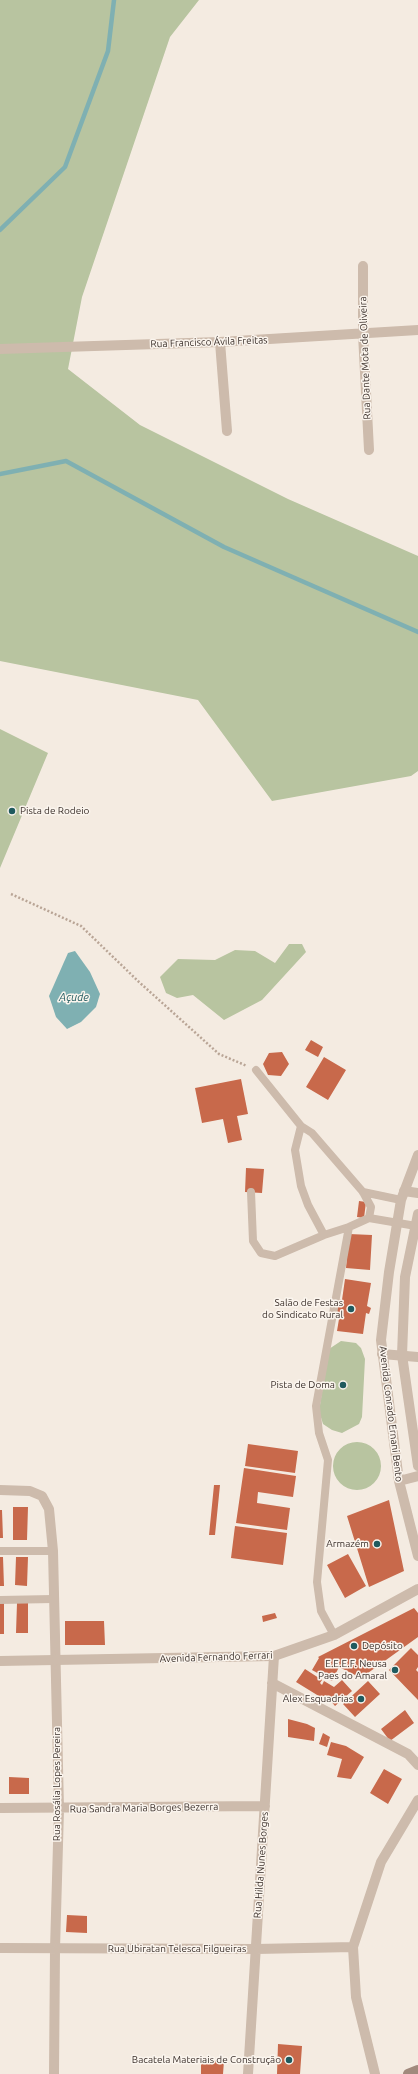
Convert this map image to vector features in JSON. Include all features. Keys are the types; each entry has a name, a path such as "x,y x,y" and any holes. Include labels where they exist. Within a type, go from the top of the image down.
{"main road":[{"path":"408,2074 418,2070"}],"street":[{"name":"Rua Dante Mota de Oliveira","path":"363,266 363,334 369,450"},
{"name":"Rua Francisco Ávila Freitas","path":"0,349 220,342 418,330"},
{"path":"220,342 227,431"},
{"name":"Avenida Conrado Ernani Bento","path":"418,1155 403,1195 389,1272 381,1340 399,1481 418,1556"},
{"path":"403,1195 418,1193"},
{"name":"Avenida Conrado Ernani Bento","path":"418,1214 405,1277 402,1355 418,1466"},
{"path":"382,1354 418,1357"},
{"path":"399,1481 418,1476"},
{"name":"Rua Rosália Lopes Pereira","path":"0,1490 30,1491 42,1496 49,1509 56,1660 59,1809 54,1949 54,2074"},
{"name":"Avenida Fernando Ferrari","path":"0,1661 274,1656 334,1635 418,1589"},
{"name":"Rua Hilda Nunes Borges","path":"248,2074 274,1656"},
{"path":"272,1683 408,1754 418,1765"},
{"path":"375,2074 356,1997 353,1946 381,1862 418,1800"},
{"name":"Rua Sandra Maria Borges Bezerra","path":"0,1808 59,1809 265,1806"},
{"name":"Rua Ubiratan Telesca Filgueiras","path":"0,1948 256,1950 353,1946"}],"lane":[{"path":"256,1070 301,1126 312,1133 363,1192 371,1207 369,1218"},
{"path":"301,1126 295,1150 301,1186 308,1205 324,1235"},
{"path":"251,1192 253,1241 261,1253 275,1256 369,1218 416,1226"},
{"path":"363,1192 403,1195"},
{"path":"334,1635 321,1611 317,1582 328,1460 319,1433 316,1406 349,1226"},
{"path":"0,1551 52,1551"},
{"path":"0,1600 53,1599"}],"path":[{"path":"11,894 81,926 139,982 219,1054 256,1070"}],"green space":[{"path":"0,0 199,0 170,37 82,297 68,369 140,425 288,499 418,556 418,771 411,776 272,801 198,700 0,661"},
{"name":"Pista de Rodeio","path":"0,729 48,753 0,868"},
{"path":"289,944 302,944 306,952 262,1000 224,1020 193,995 177,998 166,993 160,977 178,959 215,960 235,950 255,951 275,963"},
{"name":"Pista de Doma","path":"341,1341 356,1343 361,1348 365,1359 362,1417 359,1424 342,1433 332,1430 323,1424 319,1411 329,1349"},
{"path":"357,1442 366,1444 374,1449 379,1457 381,1466 379,1475 374,1483 366,1488 357,1490 348,1488 340,1483 335,1475 333,1466 335,1457 340,1449 348,1444"}],"water":[{"name":"Açude","path":"75,951 90,972 100,994 96,1007 81,1022 67,1029 56,1017 49,996 68,953"}],"building":[{"path":"311,1040 323,1047 318,1057 305,1050"},
{"path":"282,1052 289,1064 281,1076 268,1075 263,1064 269,1053"},
{"path":"324,1057 346,1070 328,1100 306,1087"},
{"path":"241,1079 248,1114 237,1116 242,1140 228,1143 223,1119 202,1123 195,1088"},
{"path":"246,1168 264,1169 262,1193 245,1192"},
{"path":"359,1201 366,1202 364,1218 357,1217"},
{"path":"349,1234 372,1235 370,1270 346,1268"},
{"name":"Salão de Festas do Sindicato Rural","path":"345,1279 371,1283 367,1306 371,1308 369,1314 366,1313 363,1334 337,1331 340,1313 335,1312 337,1299 342,1300"},
{"path":"248,1444 298,1451 295,1473 245,1466"},
{"path":"244,1468 296,1476 293,1497 258,1492 257,1503 290,1508 287,1530 236,1523"},
{"path":"214,1485 220,1485 215,1535 209,1535"},
{"name":"Armazém","path":"389,1500 404,1571 369,1587 347,1516"},
{"path":"13,1507 28,1507 27,1540 13,1540"},
{"path":"0,1510 2,1510 3,1538 0,1538"},
{"path":"235,1526 287,1533 283,1565 231,1558"},
{"path":"348,1554 366,1586 345,1598 327,1565"},
{"path":"0,1557 3,1557 4,1586 0,1586"},
{"path":"16,1557 28,1557 27,1586 15,1585"},
{"path":"0,1602 4,1602 4,1634 0,1634"},
{"path":"17,1603 28,1603 28,1633 16,1633"},
{"path":"414,1608 418,1613 418,1637 361,1678 339,1667 332,1681 312,1670 319,1658 318,1657"},
{"path":"275,1613 277,1618 263,1622 262,1616"},
{"path":"65,1621 104,1621 105,1645 65,1645"},
{"path":"411,1648 418,1655 418,1667 416,1670 418,1672 418,1700 389,1670"},
{"path":"305,1669 322,1680 320,1683 322,1685 324,1681 334,1687 342,1680 352,1691 335,1706 326,1695 322,1698 296,1682"},
{"name":"Alex Esquadrias","path":"368,1681 380,1694 355,1717 343,1704"},
{"path":"405,1710 414,1723 390,1741 381,1729"},
{"path":"288,1719 307,1724 315,1728 314,1741 288,1737"},
{"path":"323,1733 330,1737 327,1747 319,1744"},
{"path":"331,1742 346,1746 364,1757 351,1779 337,1777 342,1759 327,1755"},
{"path":"384,1769 402,1779 388,1804 370,1793"},
{"path":"9,1777 29,1778 29,1794 9,1794"},
{"path":"67,1915 87,1916 87,1933 66,1932"},
{"name":"Bacatela Materiais de Construção","path":"278,2044 302,2046 300,2074 277,2074"},
{"path":"201,2060 224,2061 223,2074 201,2074"}],"waterway":[{"path":"0,230 65,167 108,51 114,0"},
{"path":"0,474 66,461 224,547 418,632"}],"place":[{"name":"Pista de Rodeio","path":"12,811"},
{"name":"Salão de Festas do Sindicato Rural","path":"351,1309"},
{"name":"Pista de Doma","path":"343,1385"},
{"name":"Armazém","path":"377,1544"},
{"name":"Depósito","path":"354,1646"},
{"name":"E.E.E.F. Neusa Paes do Amaral","path":"395,1670"},
{"name":"Alex Esquadrias","path":"361,1699"},
{"name":"Bacatela Materiais de Construção","path":"289,2060"}]}
